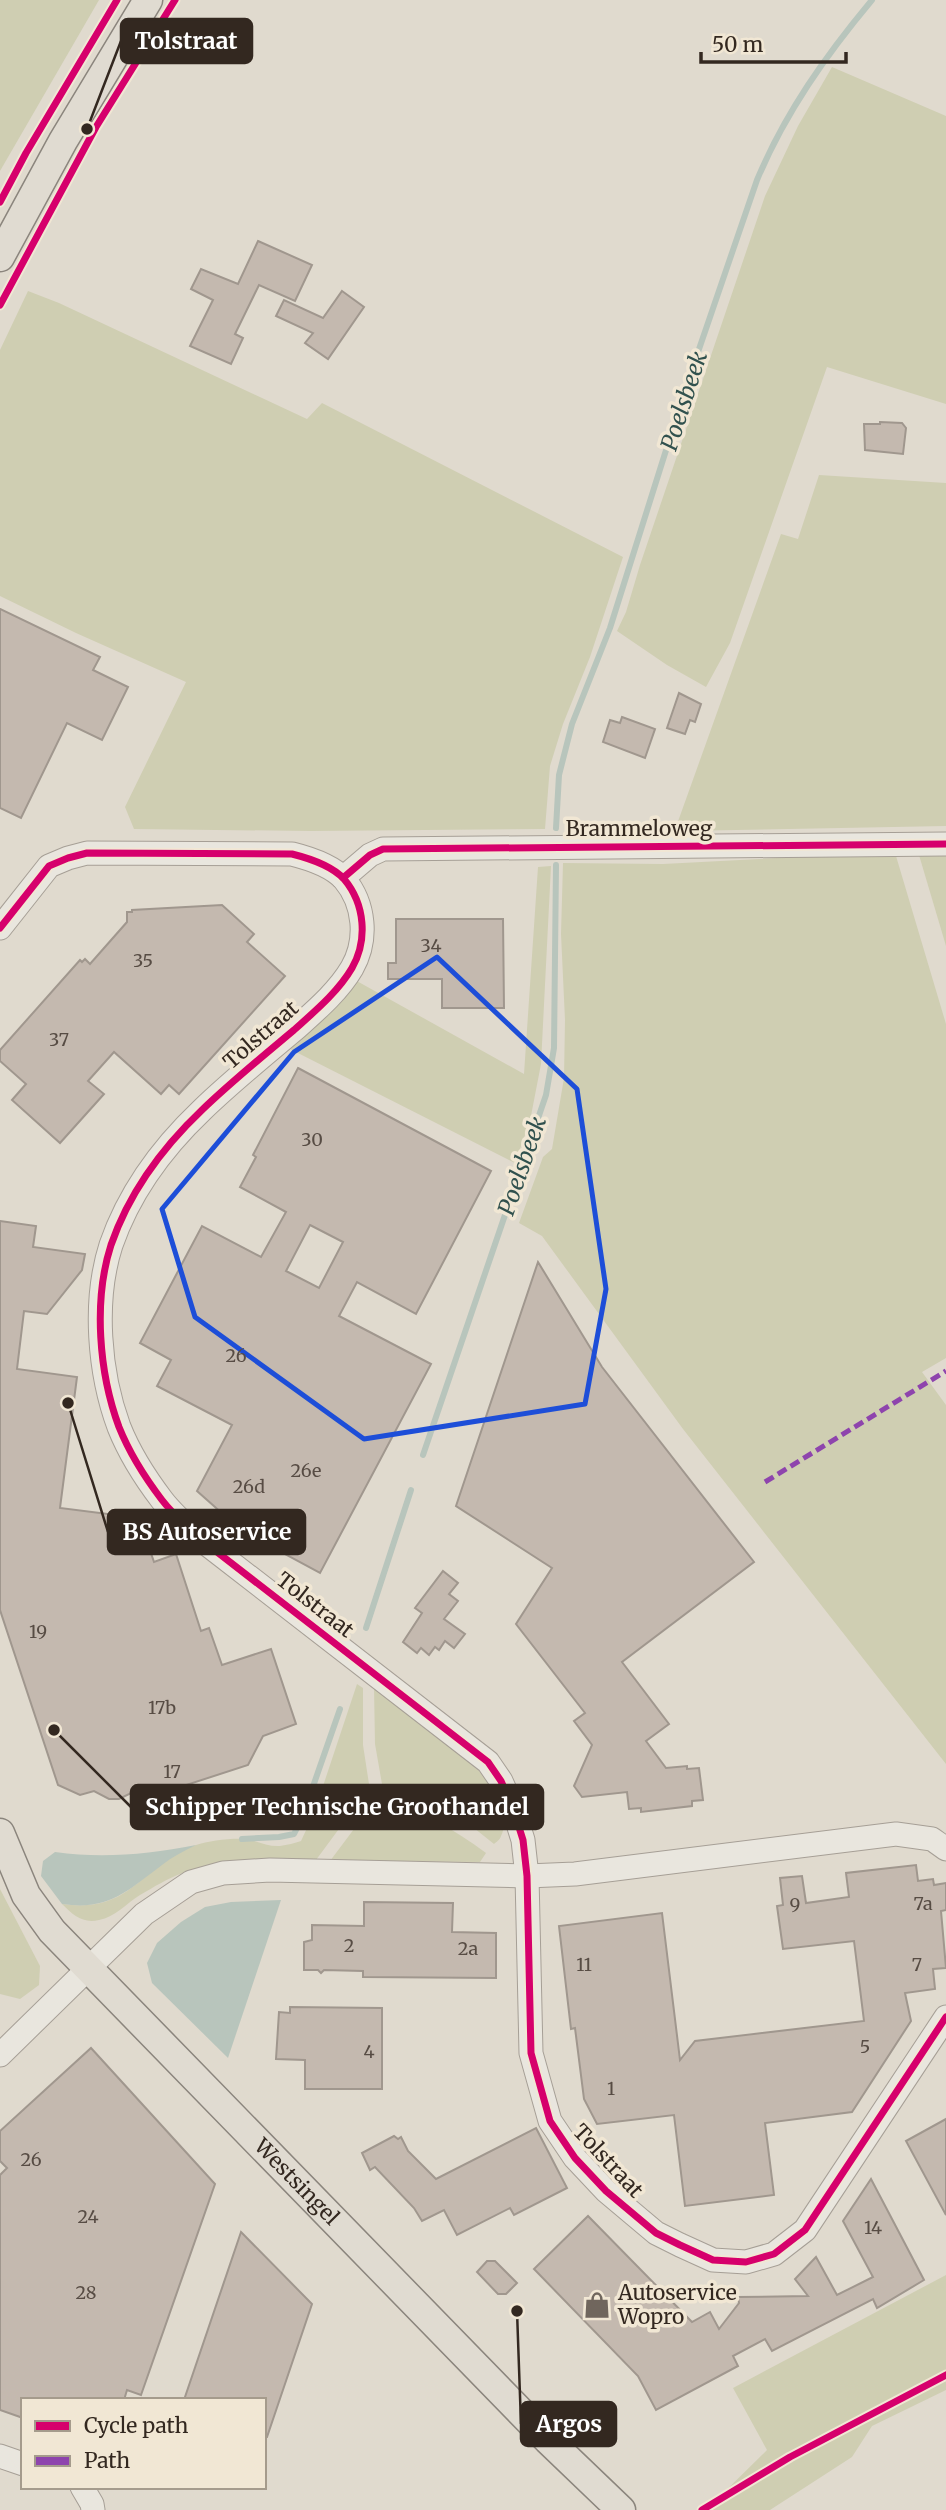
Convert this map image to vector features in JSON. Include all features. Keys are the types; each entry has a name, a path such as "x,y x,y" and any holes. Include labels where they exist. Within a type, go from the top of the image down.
{"main road":[{"path":"0,257 76,120 148,0"},
{"name":"Westsingel","path":"0,1833 26,1895 52,1931 548,2441 621,2510"}],"street":[{"name":"Brammeloweg","path":"343,878 370,855 383,849 946,844"},
{"path":"0,928 49,866 87,853 292,854 307,858 343,878"},
{"name":"Tolstraat","path":"343,878 353,895 363,923 361,946 352,968 312,1014 202,1110 176,1137 142,1181 111,1246 101,1296 103,1354 120,1428 128,1445 163,1502 208,1545 488,1762 501,1781 523,1840 527,1876 531,2053 551,2121 575,2158 606,2192 656,2233 713,2260 746,2262 774,2254 805,2230 946,2017"},
{"path":"5,2040 144,1914 191,1882 223,1873 270,1870 527,1876 575,1874 896,1834 932,1839 946,1849"},
{"path":"0,2456 21,2463"},
{"path":"83,2489 93,2510"}],"highlighted area":[{"path":"437,957 577,1089 606,1289 585,1404 364,1439 195,1317 162,1209 294,1052"}],"green space":[{"path":"0,0 99,0 0,171"},
{"path":"832,67 946,116 946,404 827,367 730,643 706,687 667,665 617,631 626,612 765,196 798,126"},
{"path":"28,291 307,419 322,403 623,557 550,766 545,829 134,829 125,807 186,682 0,596 0,350"},
{"path":"819,475 946,483 946,826 680,831 676,827 781,534 798,539"},
{"path":"946,851 946,946 919,855"},
{"path":"892,852 896,856 946,1024 946,1358 922,1372 946,1405 946,1764 683,1429 542,1236 519,1223 543,1157 552,1149 564,1078 565,1020 561,934 563,863 663,864"},
{"path":"551,866 541,1064 530,1121 515,1163 290,1049 319,1022 355,980 524,1074 538,867"},
{"path":"357,1684 363,1688 363,1745 369,1784 364,1795 316,1860 249,1862 199,1868 166,1880 116,1913 99,1920 83,1920 62,1904 86,1905 105,1902 121,1895 177,1853 196,1845 239,1839 280,1846 301,1841 314,1813"},
{"path":"374,1687 446,1741 489,1782 497,1796 504,1821 500,1837 494,1844 454,1817 382,1784 375,1744"},
{"path":"384,1798 437,1821 486,1853 480,1862 330,1861 375,1801"},
{"path":"0,1889 40,1966 39,1985 20,1999 0,1994"},
{"path":"946,2275 946,2390 872,2426 852,2457 770,2510 706,2510 767,2450 733,2388"}],"shaded area":[{"path":"196,1845 170,1859 127,1891 93,1905 62,1904 41,1876 43,1861 55,1852 126,1854"},
{"path":"281,1900 228,2058 152,1983 147,1963 157,1943 181,1922 205,1907 231,1902"}],"building":[{"path":"258,241 312,265 295,301 259,285 235,334 243,338 231,364 190,346 213,300 191,289 201,269 238,284"},
{"path":"342,291 364,307 328,359 305,343 313,333 276,316 284,300 323,318"},
{"path":"902,423 906,428 903,454 865,450 864,424"},
{"path":"0,609 100,657 93,670 128,687 102,740 67,723 21,818 0,808"},
{"path":"679,693 701,704 695,722 690,720 685,734 667,728"},
{"path":"622,717 655,729 645,758 603,742 610,720 620,723"},
{"path":"222,905 254,934 247,942 285,976 179,1094 169,1085 161,1094 114,1052 88,1081 104,1094 60,1143 12,1100 26,1084 0,1061 0,1050 80,960 82,962 85,959 90,964 127,922 127,912"},
{"path":"396,919 503,919 504,1008 442,1008 442,979 388,979 388,963 396,963"},
{"path":"298,1068 491,1171 416,1314 357,1282 339,1316 431,1364 320,1573 242,1531 197,1491 232,1425 157,1386 171,1360 140,1343 202,1226 261,1257 286,1212 240,1187 256,1157 253,1155","holes":["310,1225 343,1242 319,1288 286,1271"]},
{"path":"0,1221 36,1226 33,1247 85,1254 82,1270 47,1314 24,1311 17,1369 77,1377 60,1508 139,1518 154,1562 176,1554 201,1631 209,1628 222,1665 271,1649 296,1724 263,1736 248,1765 143,1799 131,1793 119,1799 109,1799 94,1791 80,1795 58,1785 0,1610"},
{"path":"538,1262 602,1367 754,1562 622,1662 669,1724 646,1741 666,1768 699,1768 703,1800 692,1801 692,1806 641,1812 641,1808 629,1809 627,1792 582,1797 574,1786 592,1745 574,1721 585,1713 516,1624 552,1568 456,1506"},
{"path":"443,1571 458,1583 449,1594 458,1601 444,1619 465,1634 454,1648 445,1641 439,1650 435,1647 429,1655 421,1648 417,1653 403,1642 422,1613 415,1608"},
{"path":"916,1865 918,1881 933,1879 934,1885 946,1883 946,1910 941,1911 946,1968 933,1969 935,1989 905,1993 911,2021 852,2112 765,2123 774,2195 685,2206 674,2115 597,2124 584,2099 575,2028 571,2029 559,1926 662,1913 680,2060 695,2041 864,2021 854,1941 783,1949 777,1906 783,1905 780,1878 802,1876 806,1903 849,1897 846,1873"},
{"path":"364,1902 453,1903 452,1932 496,1933 496,1978 363,1977 363,1971 324,1970 321,1973 318,1970 304,1970 304,1942 312,1940 312,1925 364,1926"},
{"path":"290,2007 382,2008 382,2089 305,2089 305,2060 276,2059 279,2012 290,2013"},
{"path":"91,2048 215,2184 141,2395 127,2390 125,2398 21,2398 21,2417 0,2410 0,2175 7,2168 0,2161 0,2131"},
{"path":"946,2119 946,2215 906,2141"},
{"path":"536,2128 567,2188 514,2215 510,2208 457,2235 444,2210 422,2221 414,2208 375,2167 370,2170 362,2153 394,2136 398,2139 401,2137 408,2151 436,2179"},
{"path":"871,2179 924,2280 877,2308 873,2299 772,2351 765,2339 733,2356 738,2366 656,2410 638,2376 534,2269 588,2216 692,2322 710,2312 719,2329 739,2303 738,2297 808,2296 795,2279 816,2257 837,2295 873,2277 843,2221"},
{"path":"241,2232 312,2304 267,2437 266,2398 185,2398"},
{"path":"487,2261 495,2261 517,2283 506,2294 498,2294 477,2272"}],"waterway":[{"name":"Poelsbeek","path":"556,828 559,775 572,724 610,628 685,390 757,180 780,131 808,86 872,0"},
{"name":"Poelsbeek","path":"423,1455 546,1095 554,1048 556,865"},
{"name":"Poelsbeek","path":"366,1628 411,1490"},
{"name":"Poelsbeek","path":"242,1839 294,1834 340,1709"}],"marked path":[{"path":"765,1482 946,1371"}],"cycle path":[{"path":"0,202 117,0"},
{"path":"0,305 96,127 175,0"},
{"path":"343,878 370,855 383,849 946,844"},
{"path":"0,928 49,866 87,853 292,854 333,870 351,889 360,911 362,934 357,957 346,977 317,1009 224,1089 188,1124 161,1155 127,1207 111,1245 102,1289 101,1337 107,1384 119,1427 138,1465 178,1518 208,1545 488,1762 501,1781 523,1840 527,1876 531,2053 550,2121 575,2158 606,2191 656,2233 680,2245 713,2260 746,2262 774,2254 805,2230 946,2017"},
{"path":"702,2510 790,2457 946,2375"}],"place":[{"name":"Tolstraat","path":"87,129"},
{"name":"BS Autoservice","path":"68,1403"},
{"name":"Schipper Technische Groothandel","path":"54,1730"},
{"name":"Autoservice Wopro","path":"597,2305"},
{"name":"Argos","path":"517,2311"}]}
